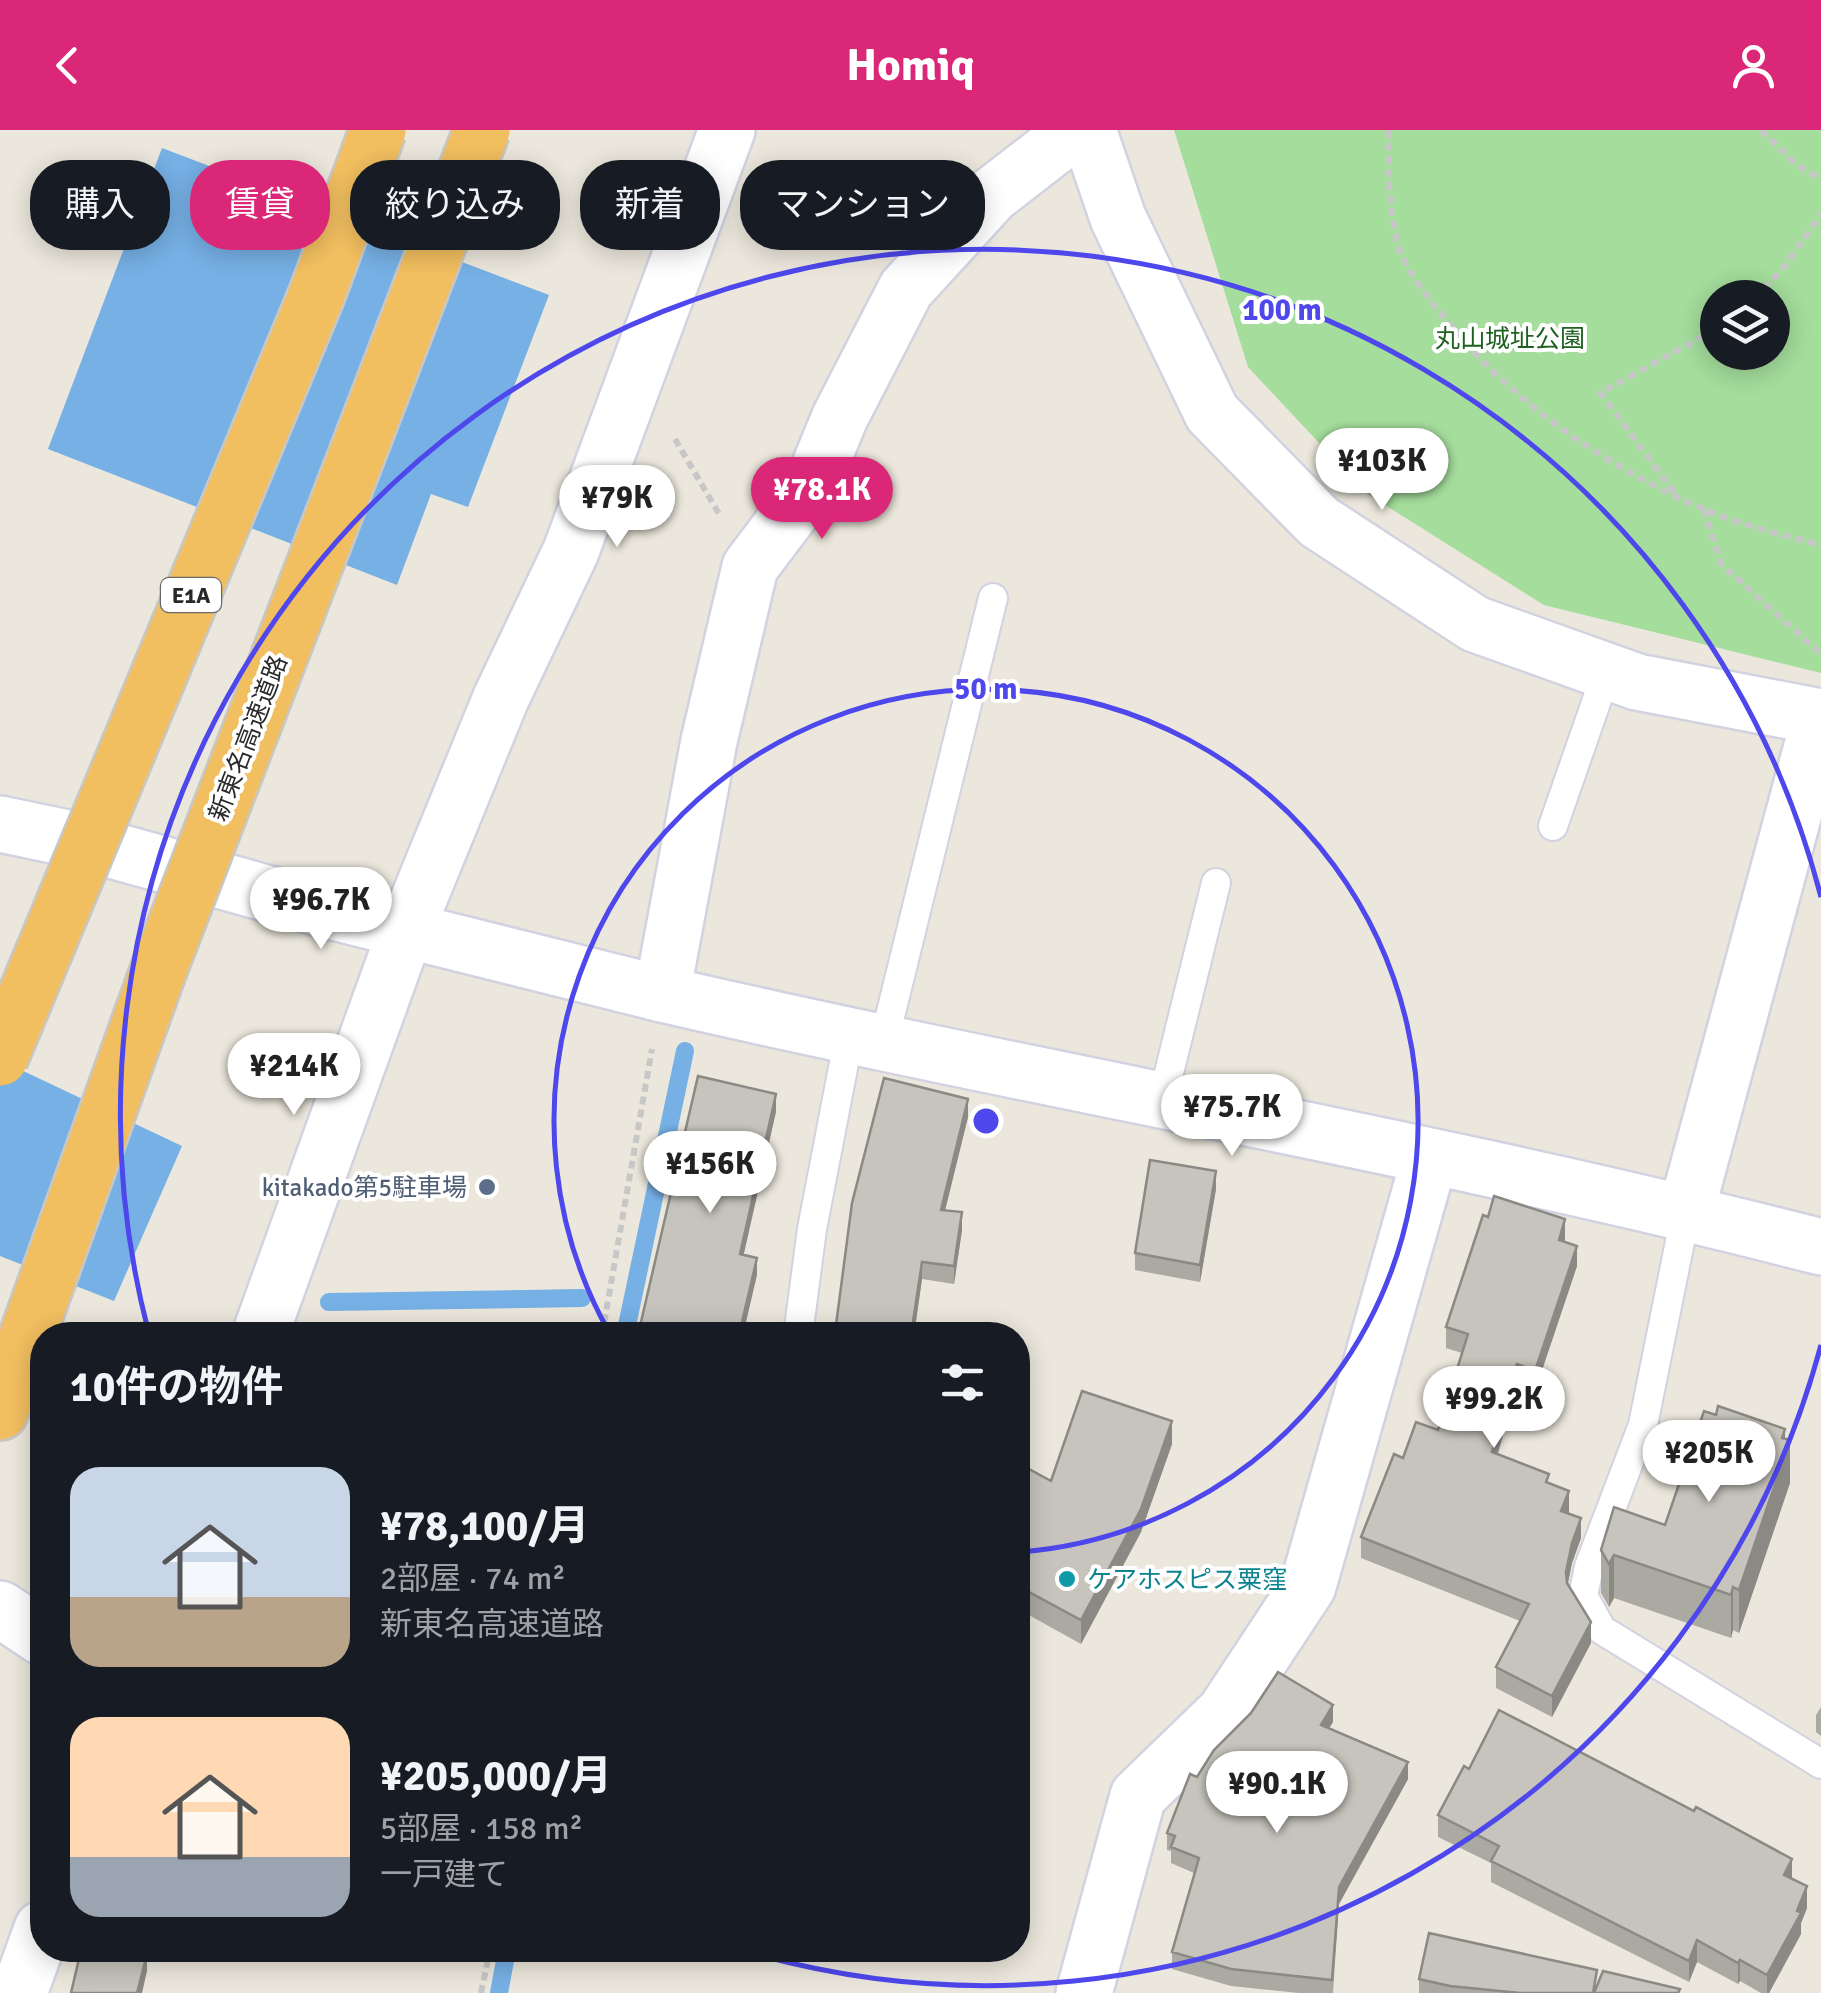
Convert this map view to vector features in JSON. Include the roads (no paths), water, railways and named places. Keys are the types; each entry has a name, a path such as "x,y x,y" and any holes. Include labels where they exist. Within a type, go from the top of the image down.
{"highway":[{"name":"E1A","path":"0,1058 316,294 378,130"},
{"name":"新東名高速道路","path":"0,1340 159,968 482,130"},
{"path":"0,963 194,588"},
{"path":"32,1322 159,968"},
{"path":"0,1412 30,1328"}],"street":[{"path":"265,1322 406,930 501,698 571,551 727,130"},
{"path":"662,994 709,740 750,567 812,485 840,417 906,289 992,195 1076,130"},
{"path":"1088,130 1118,218 1212,413 1319,522 1474,624 1636,682 1821,718 1800,878 1686,1212"},
{"path":"0,824 72,839 406,930 662,994 866,1041 1686,1212 1821,1247"},
{"path":"1084,1993 1138,1796 1225,1712 1308,1586 1430,1157"},
{"path":"0,1609 30,1629"},
{"path":"19,1993 30,1962"}],"lane":[{"path":"800,1322 812,1229 993,598"},
{"path":"1553,826 1607,672"},
{"path":"1162,1101 1216,883"},
{"path":"1686,1212 1643,1425 1589,1567 1582,1596 1602,1630 1821,1764"}],"water":[{"path":"162,148 194,160 190,160 190,250 330,250 330,212 350,219 350,250 431,250 549,295 468,507 431,494 397,585 48,449 123,250 170,250 170,160 157,160"},
{"path":"0,1060 182,1146 114,1301 0,1256"}],"waterway":[{"path":"628,1322 685,1051"},
{"path":"329,1302 582,1298"},
{"path":"499,1993 505,1962"}],"place":[{"name":"kitakado第5駐車場","path":"487,1187"},
{"name":"ケアホスピス粟窪","path":"1067,1579"}],"park label":[{"name":"丸山城址公園","path":"1510,338"}]}
